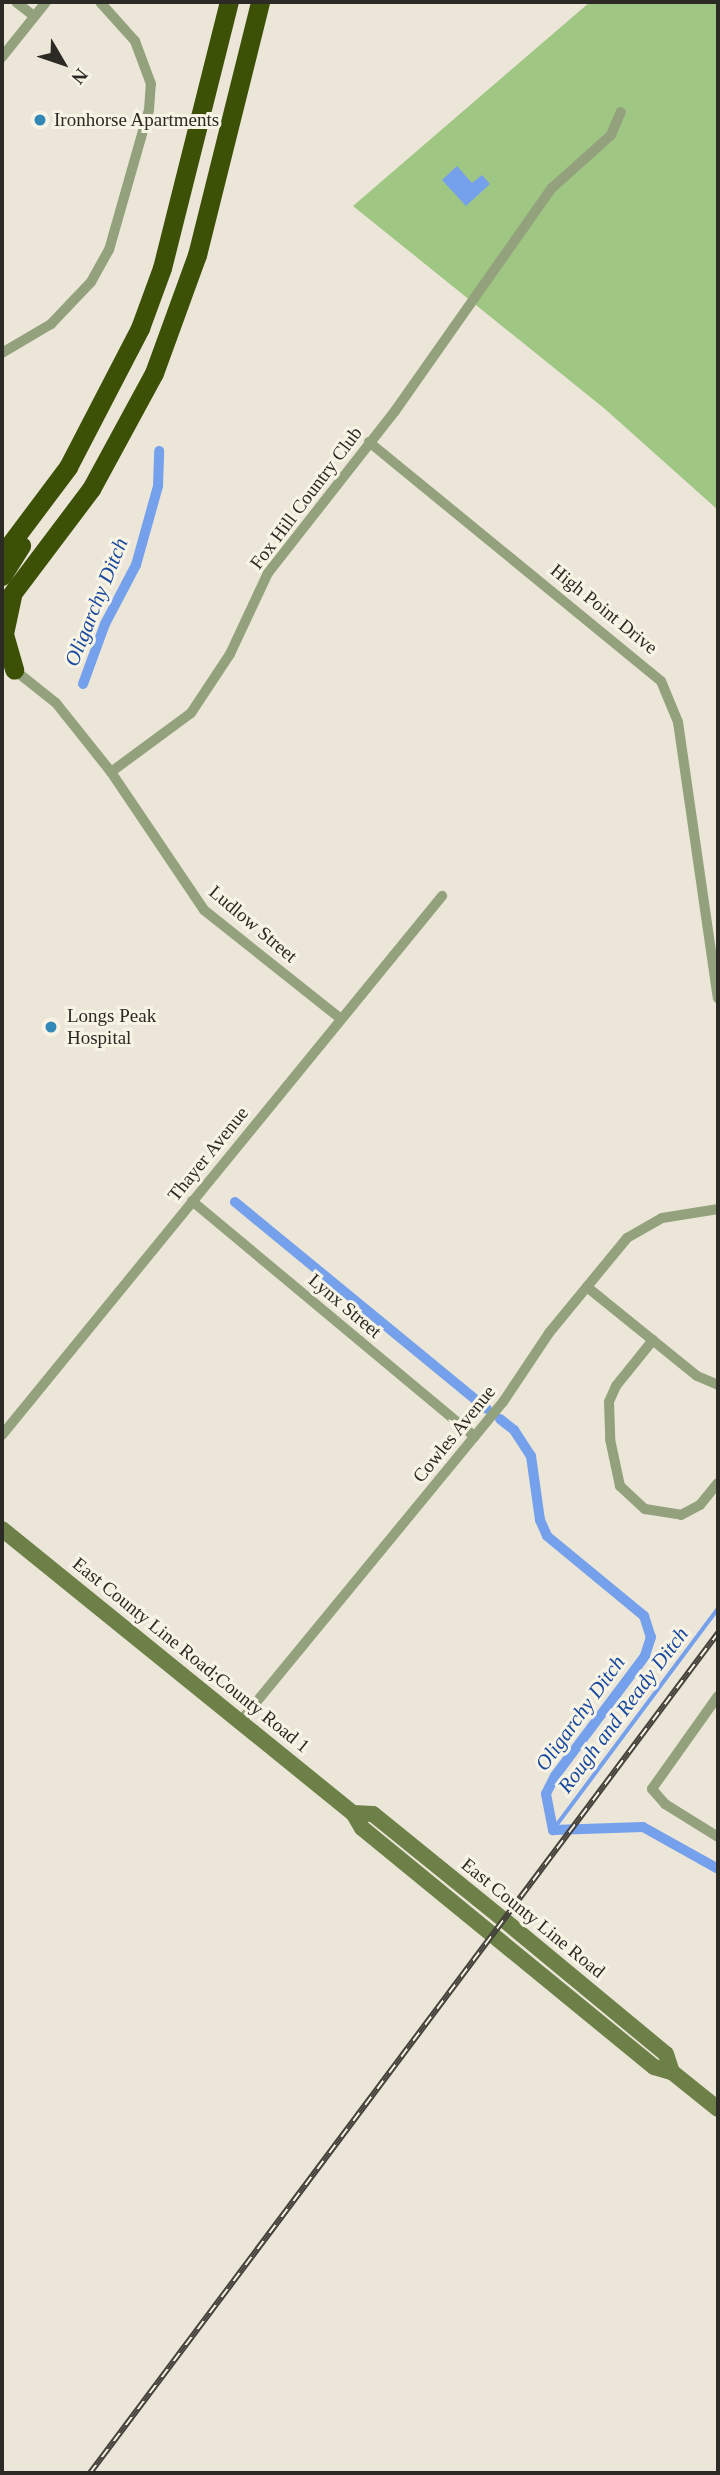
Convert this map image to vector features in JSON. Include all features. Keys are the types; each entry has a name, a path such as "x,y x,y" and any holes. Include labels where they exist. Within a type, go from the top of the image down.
{"highway":[{"path":"2,555 33,515 92,426 140,328 162,268 229,2"},
{"path":"6,592 91,489 154,373 197,255 260,2"},
{"path":"8,664 4,634 6,592 33,515"}],"main road":[{"name":"East County Line Road;County Road 1","path":"2,1529 354,1813 362,1828 654,2067 672,2072 718,2109"}],"street":[{"path":"16,2 34,16"},
{"path":"2,57 46,2"},
{"path":"2,353 51,324 91,282 109,250 149,110 151,84 138,49 100,2"},
{"name":"Fox Hill Country Club","path":"111,772 191,713 230,654 268,573 510,252 552,188 611,135 621,112"},
{"name":"High Point Drive","path":"369,442 661,681 678,722 718,998"},
{"path":"8,664 56,703 111,772"},
{"name":"Ludlow Street","path":"111,772 204,910 341,1019"},
{"name":"Thayer Avenue","path":"2,1435 442,896"},
{"name":"Lynx Street","path":"192,1201 475,1437"},
{"name":"Cowles Avenue","path":"240,1722 475,1437 627,1238 662,1218 718,1209"},
{"path":"587,1287 697,1376 718,1385"},
{"path":"653,1340 616,1386 609,1402 610,1439 620,1486 645,1509 681,1515 700,1505 718,1483"},
{"path":"718,1696 652,1789 665,1804 718,1837"}],"green space":[{"path":"590,2 718,2 718,510 605,409 353,206"}],"water":[{"path":"457,166 472,183 482,175 490,184 466,206 442,180"}],"waterway":[{"name":"Oligarchy Ditch","path":"83,684 105,624 136,565 158,486 159,451"},
{"name":"Oligarchy Ditch","path":"235,1202 487,1409"},
{"name":"Oligarchy Ditch","path":"500,1419 514,1430 531,1456 540,1520 547,1536 644,1616 651,1637 645,1656 555,1776 546,1794 553,1830 643,1827 718,1869"},
{"name":"Rough and Ready Ditch","path":"553,1830 718,1609"}],"railway":[{"path":"90,2473 718,1633"}],"place":[{"name":"Ironhorse Apartments","path":"40,120"},
{"name":"Longs Peak Hospital","path":"51,1027"}]}
